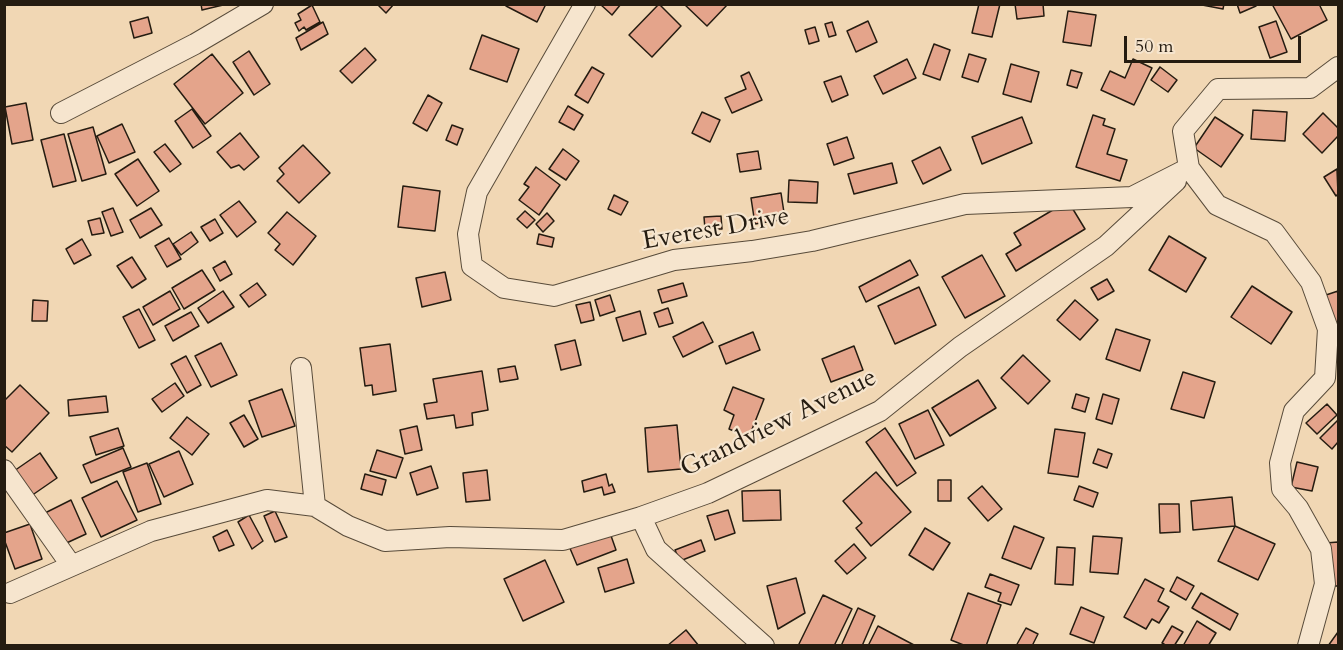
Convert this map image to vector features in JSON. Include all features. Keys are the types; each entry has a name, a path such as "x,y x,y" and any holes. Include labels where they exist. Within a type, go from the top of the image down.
{"street":[{"path":"61,112 195,44 263,4"},
{"name":"Everest Drive","path":"585,4 477,192 468,234 472,266 504,288 554,296 674,260 812,241 965,204 1132,197 1189,168"},
{"path":"1308,645 1325,584 1321,549 1298,508 1282,489 1280,463 1294,411 1325,378 1328,329 1311,282 1274,232 1217,205 1189,168 1183,131 1218,89 1310,88 1338,67"},
{"name":"Grandview Avenue","path":"315,506 348,526 385,542 450,537 563,540 708,492 880,411 960,347 1107,246 1153,205 1189,168"},
{"path":"10,593 151,531 267,500 315,506 301,368"},
{"path":"4,470 71,565"},
{"path":"641,516 656,549 764,645"}],"building":[{"path":"201,4 222,4 223,5 202,10"},
{"path":"377,4 394,4 386,13"},
{"path":"507,4 546,4 537,22 506,6"},
{"path":"600,4 621,4 612,15"},
{"path":"659,4 681,26 652,57 629,35"},
{"path":"684,4 728,4 707,26"},
{"path":"979,4 1000,4 992,37 972,33"},
{"path":"1015,4 1043,4 1044,16 1017,19"},
{"path":"1197,4 1224,4 1223,9"},
{"path":"1237,4 1256,4 1256,6 1240,13"},
{"path":"1272,4 1319,4 1327,20 1291,39"},
{"path":"312,5 320,22 306,30 304,27 299,31 295,23 301,20 298,14"},
{"path":"1068,11 1096,15 1091,46 1063,42"},
{"path":"148,17 152,33 134,38 130,22"},
{"path":"868,21 877,42 856,52 847,31"},
{"path":"1276,21 1287,52 1270,58 1259,27"},
{"path":"323,22 328,34 301,50 296,38"},
{"path":"832,22 836,35 829,37 825,24"},
{"path":"815,27 819,41 809,44 805,30"},
{"path":"482,35 519,49 507,82 470,69"},
{"path":"934,44 950,50 940,80 923,74"},
{"path":"365,48 376,60 352,83 340,71"},
{"path":"249,51 270,84 254,95 233,62"},
{"path":"212,54 243,93 205,124 174,84"},
{"path":"969,54 986,59 978,82 962,77"},
{"path":"907,59 916,78 883,94 874,76"},
{"path":"1133,59 1152,68 1134,105 1101,90 1110,71 1125,78"},
{"path":"1011,64 1039,72 1031,102 1003,94"},
{"path":"592,67 604,74 588,103 575,95"},
{"path":"1160,67 1177,80 1168,92 1151,80"},
{"path":"1071,70 1082,73 1077,88 1067,85"},
{"path":"749,72 762,100 732,113 725,98 746,89 741,76"},
{"path":"841,76 848,95 832,102 824,82"},
{"path":"428,95 442,103 427,131 413,123"},
{"path":"26,103 33,140 12,144 5,107"},
{"path":"568,106 583,115 574,130 559,122"},
{"path":"192,109 211,136 193,148 175,121"},
{"path":"1253,110 1287,112 1285,141 1251,139"},
{"path":"702,112 720,120 710,142 692,133"},
{"path":"1323,113 1338,128 1338,136 1322,153 1303,134"},
{"path":"1093,115 1105,119 1103,125 1115,129 1107,154 1127,160 1120,181 1076,167"},
{"path":"1022,117 1032,143 982,164 972,137"},
{"path":"1215,117 1243,135 1221,167 1194,148"},
{"path":"122,124 135,152 109,163 97,136"},
{"path":"452,125 463,129 457,145 446,140"},
{"path":"93,127 106,174 82,181 68,134"},
{"path":"240,133 259,157 244,170 239,165 231,168 217,152"},
{"path":"64,134 76,181 53,187 41,140"},
{"path":"847,137 854,158 834,165 827,144"},
{"path":"165,144 181,164 170,172 154,152"},
{"path":"303,145 330,173 299,203 277,181 284,174 279,168"},
{"path":"940,147 951,170 923,184 912,161"},
{"path":"563,149 579,161 566,180 549,169"},
{"path":"758,151 761,169 740,172 737,154"},
{"path":"138,159 159,191 137,206 115,174"},
{"path":"892,163 897,183 854,194 848,174"},
{"path":"536,167 560,185 539,215 519,200 529,187 524,184"},
{"path":"1337,169 1338,194 1336,196 1324,177"},
{"path":"789,180 818,182 817,203 788,202"},
{"path":"403,186 440,191 435,231 398,227"},
{"path":"781,193 785,219 755,224 751,198"},
{"path":"614,195 628,202 621,215 608,209"},
{"path":"239,201 256,222 237,237 220,215"},
{"path":"1068,201 1085,229 1016,271 1006,254 1021,245 1014,233"},
{"path":"113,208 123,232 111,236 102,212"},
{"path":"151,208 162,225 140,238 130,220"},
{"path":"525,211 535,220 527,228 517,219"},
{"path":"287,212 316,236 293,265 275,250 280,244 268,233"},
{"path":"547,213 554,221 543,232 536,224"},
{"path":"721,216 722,229 705,229 704,217"},
{"path":"100,218 104,233 92,235 88,221"},
{"path":"215,219 223,233 210,241 201,227"},
{"path":"191,232 198,242 181,255 173,244"},
{"path":"539,234 554,238 552,247 537,244"},
{"path":"1169,236 1206,258 1186,292 1149,270"},
{"path":"169,238 181,259 167,267 155,246"},
{"path":"82,239 91,255 74,264 66,249"},
{"path":"982,255 1005,296 965,318 942,277"},
{"path":"132,257 146,279 132,288 117,266"},
{"path":"910,260 918,275 866,302 859,287"},
{"path":"225,261 232,274 220,281 213,268"},
{"path":"202,270 215,290 184,309 172,288"},
{"path":"445,272 451,300 422,307 416,278"},
{"path":"1107,279 1114,291 1098,300 1091,288"},
{"path":"257,283 266,295 249,307 240,295"},
{"path":"683,283 687,296 662,303 658,290"},
{"path":"1252,286 1292,312 1271,344 1231,317"},
{"path":"919,287 936,325 895,344 878,306"},
{"path":"170,291 180,309 153,325 143,307"},
{"path":"223,291 234,307 208,323 198,308"},
{"path":"1338,291 1338,322 1332,324 1323,296"},
{"path":"610,295 615,311 600,316 595,300"},
{"path":"33,300 48,301 47,321 32,321"},
{"path":"1075,300 1098,320 1080,340 1057,320"},
{"path":"590,302 594,320 581,323 576,305"},
{"path":"668,308 673,323 659,327 654,313"},
{"path":"139,309 155,340 139,348 123,317"},
{"path":"640,311 646,334 623,341 616,318"},
{"path":"191,312 199,326 173,341 165,326"},
{"path":"703,322 713,342 683,357 673,337"},
{"path":"1116,329 1150,340 1140,371 1106,359"},
{"path":"753,332 760,350 726,364 719,346"},
{"path":"575,340 581,365 561,370 555,345"},
{"path":"221,343 237,375 211,387 195,356"},
{"path":"390,344 396,391 373,395 372,385 365,386 360,348"},
{"path":"854,346 863,370 831,382 822,359"},
{"path":"1023,355 1050,381 1028,404 1001,378"},
{"path":"186,356 201,385 187,393 171,364"},
{"path":"515,366 518,379 500,382 498,369"},
{"path":"482,371 488,410 472,413 473,425 456,428 454,415 427,419 424,404 437,402 433,379"},
{"path":"1183,372 1215,382 1204,418 1171,409"},
{"path":"978,380 996,408 950,436 932,408"},
{"path":"175,383 184,396 162,412 152,399"},
{"path":"20,385 49,413 12,452 4,445 4,401"},
{"path":"733,387 764,399 749,437 729,429 734,415 724,410"},
{"path":"282,389 295,426 262,437 249,401"},
{"path":"1076,394 1089,398 1085,412 1072,408"},
{"path":"1103,394 1119,399 1112,424 1096,419"},
{"path":"106,396 108,412 69,416 68,400"},
{"path":"1327,404 1337,415 1317,434 1306,423"},
{"path":"928,410 944,445 915,459 899,424"},
{"path":"244,415 258,439 244,447 230,423"},
{"path":"187,417 209,434 192,455 170,438"},
{"path":"1338,420 1338,442 1332,449 1320,438"},
{"path":"677,425 681,469 648,472 645,428"},
{"path":"417,426 422,450 405,454 400,430"},
{"path":"118,428 124,446 96,455 90,437"},
{"path":"885,428 916,473 897,486 866,442"},
{"path":"1055,429 1085,433 1078,477 1048,473"},
{"path":"123,448 131,467 91,483 83,465"},
{"path":"1098,449 1112,454 1107,468 1093,463"},
{"path":"377,450 403,458 396,478 370,471"},
{"path":"179,451 193,484 164,497 149,464"},
{"path":"40,453 57,478 31,496 14,471"},
{"path":"1297,462 1318,467 1312,491 1291,487"},
{"path":"147,463 161,504 138,512 123,472"},
{"path":"431,466 438,488 417,495 410,473"},
{"path":"487,470 490,500 466,502 463,473"},
{"path":"876,472 911,512 871,546 856,528 862,523 843,501"},
{"path":"365,474 386,480 382,495 361,489"},
{"path":"606,474 609,486 612,484 615,492 604,495 602,487 584,492 582,481"},
{"path":"938,480 951,480 951,501 938,501"},
{"path":"117,481 137,520 101,537 82,498"},
{"path":"982,486 1002,509 988,521 968,498"},
{"path":"1079,486 1098,493 1093,507 1074,500"},
{"path":"780,490 781,520 743,521 742,491"},
{"path":"1232,497 1235,526 1193,530 1191,501"},
{"path":"71,500 86,534 60,546 45,513"},
{"path":"1159,504 1179,504 1180,532 1160,533"},
{"path":"728,510 735,533 715,540 707,516"},
{"path":"275,511 287,537 275,542 264,516"},
{"path":"249,515 263,541 252,549 238,522"},
{"path":"30,524 42,559 15,569 4,533"},
{"path":"1014,526 1044,538 1031,569 1002,558"},
{"path":"1235,526 1275,544 1258,580 1218,561"},
{"path":"925,528 950,543 933,570 909,555"},
{"path":"227,530 234,545 219,551 213,537"},
{"path":"609,530 616,550 577,565 569,546"},
{"path":"1093,536 1122,538 1118,574 1090,572"},
{"path":"701,540 705,551 680,561 675,550"},
{"path":"1338,542 1338,586 1331,586 1326,543"},
{"path":"854,544 866,558 847,574 835,561"},
{"path":"1057,547 1075,548 1073,585 1055,584"},
{"path":"627,559 634,583 605,592 598,568"},
{"path":"545,560 564,602 523,621 504,579"},
{"path":"990,574 1019,585 1011,605 998,601 1001,593 985,587"},
{"path":"1177,577 1194,586 1186,600 1170,591"},
{"path":"796,578 805,613 778,629 767,586"},
{"path":"1145,579 1164,589 1158,601 1169,607 1159,623 1152,619 1146,629 1124,617"},
{"path":"968,593 1001,605 986,646 966,646 951,640"},
{"path":"1201,593 1238,614 1230,630 1192,608"},
{"path":"823,595 852,609 834,646 798,646"},
{"path":"1081,607 1104,617 1094,643 1070,634"},
{"path":"858,608 875,616 862,646 841,646"},
{"path":"1197,621 1216,633 1208,646 1183,646"},
{"path":"878,626 914,645 914,646 868,646"},
{"path":"1172,626 1183,632 1174,646 1167,646 1162,643"},
{"path":"1026,628 1038,634 1032,646 1016,646"},
{"path":"686,630 699,646 667,646"},
{"path":"1338,632 1338,646 1328,646"}]}
